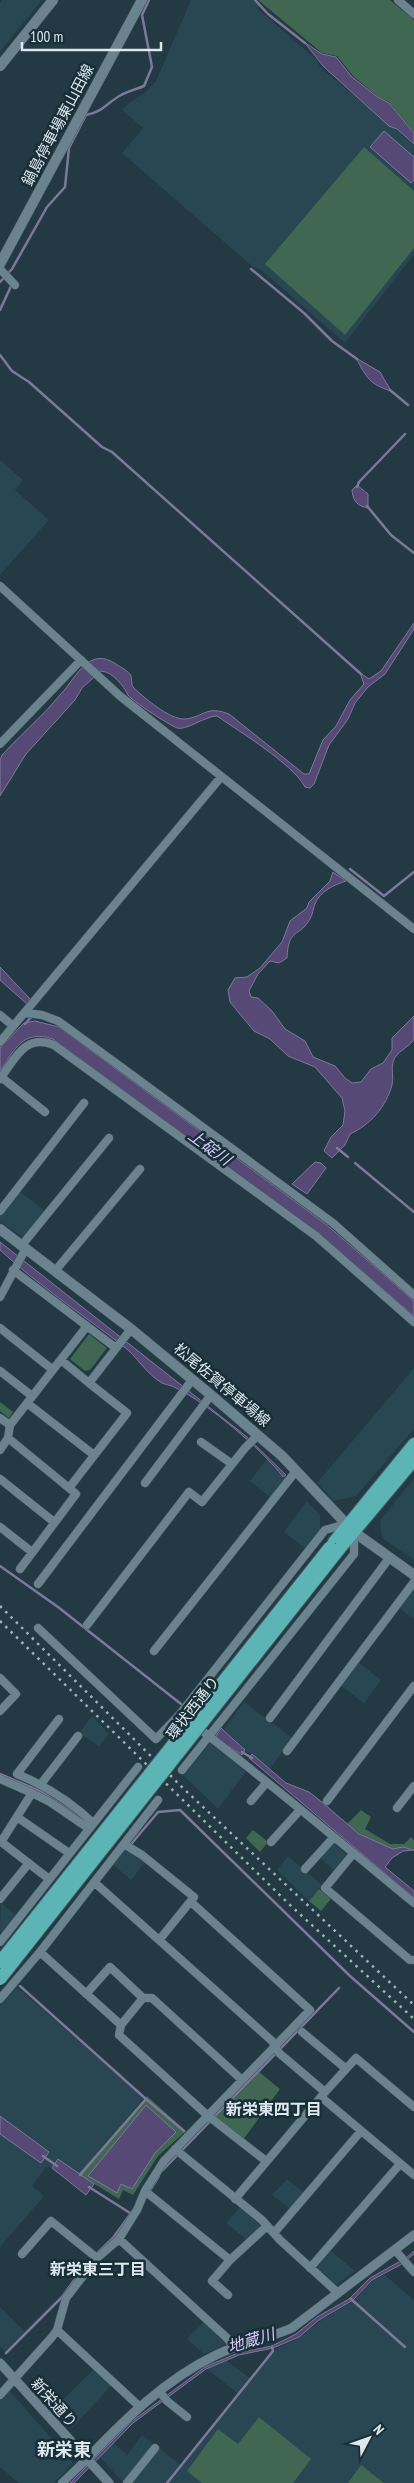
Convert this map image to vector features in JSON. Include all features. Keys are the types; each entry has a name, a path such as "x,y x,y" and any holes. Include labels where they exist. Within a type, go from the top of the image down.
{"highway":[{"name":"環状西通り","path":"0,1979 414,1444"},
{"name":"環状西通り","path":"350,1528 414,1460"},
{"name":"環状西通り","path":"0,1962 338,1544"}],"main road":[{"path":"0,66 53,0"},
{"name":"鍋島停車場東山田線","path":"0,264 140,1"},
{"name":"松尾佐賀停車場線","path":"0,1229 23,1250 55,1271 189,1383 207,1402 253,1440 296,1471 350,1528 414,1575"}],"street":[{"path":"398,0 414,14"},
{"path":"0,586 120,696 414,929"},
{"path":"0,744 83,662"},
{"path":"0,1042 12,1025 26,1013 221,777"},
{"path":"26,1013 42,1015 58,1021 281,1183 333,1223 414,1295"},
{"path":"0,1015 12,1025"},
{"path":"46,1112 1,1078 23,1048 32,1041 44,1041 54,1045 316,1236 414,1322"},
{"path":"0,1211 84,1103"},
{"path":"0,1297 23,1250 108,1138"},
{"path":"55,1271 140,1169"},
{"path":"14,1268 87,1326 117,1346"},
{"path":"0,1450 8,1438 10,1425 87,1326"},
{"path":"0,1328 53,1370"},
{"path":"89,1383 128,1333"},
{"path":"60,1360 127,1413 69,1488"},
{"path":"0,1371 30,1400 94,1455"},
{"path":"38,1584 189,1383"},
{"path":"145,1483 207,1402"},
{"path":"0,1418 10,1425"},
{"path":"8,1438 76,1494 20,1569"},
{"path":"87,1625 188,1492 202,1502 253,1440"},
{"path":"201,1442 232,1464"},
{"path":"154,1651 296,1471"},
{"path":"0,1479 54,1522"},
{"path":"0,1527 32,1552"},
{"path":"38,1628 156,1739 180,1714 325,1530 350,1528 354,1554 182,1770"},
{"path":"270,1718 390,1557"},
{"path":"287,1751 414,1582"},
{"path":"0,1678 16,1694 0,1711"},
{"path":"327,1801 414,1686"},
{"path":"180,1714 268,1782 333,1838 414,1903"},
{"path":"59,1719 17,1774 41,1784 76,1807 91,1825"},
{"path":"41,1784 78,1736"},
{"path":"0,1942 138,1767"},
{"path":"0,1779 50,1802 91,1825"},
{"path":"251,1801 268,1782"},
{"path":"397,1808 414,1786"},
{"path":"32,1793 0,1841 50,1879"},
{"path":"0,1999 40,1952 158,1800"},
{"path":"271,1842 300,1810"},
{"path":"17,1817 69,1853"},
{"path":"305,1869 333,1838"},
{"path":"124,1844 142,1855 194,1897 160,1939"},
{"path":"353,1854 325,1888 410,1960 414,1960"},
{"path":"0,1899 29,1862"},
{"path":"94,1882 272,2041 277,2050 361,2131 414,2175"},
{"path":"0,2394 56,2330 66,2298 97,2258 118,2239 146,2195 158,2170 207,2115 242,2080 277,2050 310,2010 191,1902"},
{"path":"40,1952 121,2025"},
{"path":"86,1994 110,1967 143,1998 152,1998 242,2080"},
{"path":"143,1998 121,2025 119,2035 207,2115 266,2161"},
{"path":"302,2032 345,2068"},
{"path":"235,2199 345,2068 356,2058 414,2107"},
{"path":"274,2233 361,2131"},
{"path":"175,2150 267,2226 338,2293"},
{"path":"310,2268 400,2164"},
{"path":"146,2195 230,2260"},
{"path":"22,2254 51,2220 97,2258"},
{"path":"228,2295 212,2281 230,2260 267,2226"},
{"path":"62,2483 140,2407 164,2396 202,2362 234,2348 270,2338 292,2328 414,2235"},
{"path":"118,2239 227,2338 234,2348"},
{"path":"395,2250 414,2272"},
{"path":"56,2330 140,2407"},
{"name":"新栄通り","path":"0,2363 109,2483"},
{"path":"164,2396 187,2417"},
{"path":"127,2483 154,2448"}],"shaded area":[{"path":"2,0 42,0 0,52 0,3"},
{"path":"191,0 253,0 259,5 258,9 315,58 322,69 414,145 414,254 345,343 260,269 253,267 122,153 143,128 122,110 130,102 146,92 156,81"},
{"path":"0,460 23,480 15,490 49,520 0,575"},
{"path":"19,1191 45,1211 24,1238 0,1222 0,1216"},
{"path":"414,1368 414,1429 356,1496 334,1501 317,1483"},
{"path":"267,1459 284,1479 270,1497 250,1481"},
{"path":"414,1478 414,1560 382,1538 380,1521"},
{"path":"307,1501 320,1515 320,1530 306,1549 284,1532"},
{"path":"414,1589 414,1619 399,1608"},
{"path":"359,1663 381,1680 364,1703 341,1686"},
{"path":"244,1702 292,1738 270,1769 245,1750 224,1729"},
{"path":"92,1716 109,1734 99,1746 79,1733"},
{"path":"211,1742 248,1769 218,1809 183,1775"},
{"path":"332,1842 347,1855 334,1870 319,1857"},
{"path":"124,1849 146,1861 131,1880 112,1864"},
{"path":"288,1856 322,1885 309,1901 277,1870"},
{"path":"1,1903 16,1915 2,1933 0,1931"},
{"path":"17,1987 144,2098 78,2174 58,2160 52,2168 46,2167 32,2186 44,2196 0,2247 0,2134 41,2162 48,2152 0,2116 0,2006"},
{"path":"287,2179 304,2193 290,2209 272,2195"},
{"path":"240,2207 260,2222 261,2227 248,2241 226,2223"},
{"path":"331,2251 355,2271 336,2285 317,2267"},
{"path":"385,2275 414,2300 414,2483 124,2483 97,2454 111,2441 127,2455 142,2435 182,2466 239,2394 204,2367 223,2358 251,2379 276,2349 299,2338 320,2321 355,2300 373,2280"},
{"path":"0,2307 25,2332 5,2351 0,2346"},
{"path":"204,2321 224,2340 225,2345 204,2354 187,2339"},
{"path":"95,2368 113,2384 72,2428 55,2408"},
{"path":"9,2390 73,2463 54,2483 19,2483 0,2467 0,2399"}],"green space":[{"path":"258,0 390,0 414,20 414,132 389,102 377,96 353,76 337,56 322,53"},
{"path":"364,147 414,191 414,248 345,335 265,264"},
{"path":"89,1334 107,1348 90,1370 85,1371 70,1359"},
{"path":"0,1402 13,1412 9,1418 0,1411"},
{"path":"361,1810 371,1817 365,1829 390,1844 404,1844 411,1837 414,1840 414,1849 389,1848 369,1840 357,1832 347,1824"},
{"path":"253,1830 268,1842 260,1852 246,1838"},
{"path":"319,1889 331,1899 321,1911 309,1901"},
{"path":"259,2072 280,2089 243,2140 216,2117"},
{"path":"147,2096 186,2131 158,2156 133,2195 123,2190 119,2199 78,2174"},
{"path":"259,2417 311,2459 293,2483 202,2483 187,2471 218,2429 238,2444"},
{"path":"361,2465 384,2483 348,2483"}],"water":[{"path":"304,42 322,54 336,57 352,77 376,96 389,103 414,133 414,144 397,129 389,126 324,67"},
{"path":"384,131 414,157 414,180 411,183 370,147"},
{"path":"356,358 380,372 391,391 373,383 363,371"},
{"path":"357,485 368,494 368,508 358,504 353,497 352,490"},
{"path":"414,623 414,629 385,674 368,687 355,703 348,719 329,745 314,784 310,788 305,787 299,778 278,759 217,716 177,728 136,702 113,676 101,671 82,688 75,700 26,754 0,796 0,760 2,755 54,702 84,666 98,659 107,659 130,674 133,687 150,702 172,716 185,719 210,711 229,714 304,774 309,774 323,740 336,726 350,700 364,684 360,673 369,679 381,671"},
{"path":"333,872 346,881 320,895 310,919 289,942 287,958 279,963 270,961 258,974 249,991 251,997 258,998 272,1011 285,1029 305,1041 313,1057 335,1066 352,1083 361,1082 371,1069 383,1063 392,1050 392,1038 414,1016 414,1039 395,1058 392,1065 392,1085 386,1101 364,1126 350,1134 345,1145 332,1158 324,1151 331,1137 343,1125 345,1111 342,1098 315,1067 288,1056 270,1039 254,1031 230,1002 228,990 235,978 247,977 260,968 282,942 290,921 307,908 309,902 330,881"},
{"path":"0,967 30,999 27,1004 0,980"},
{"name":"上碇川","path":"35,1021 59,1027 327,1225 414,1301 414,1316 319,1234 53,1039 34,1037 27,1039 15,1049 0,1071 0,1048 24,1023"},
{"path":"315,1162 321,1163 326,1168 307,1194 292,1184"},
{"path":"0,1242 247,1437 286,1475 283,1477 249,1441 203,1404 156,1379 128,1350 0,1250"},
{"path":"221,1728 245,1750 242,1755 220,1741 216,1736"},
{"path":"252,1754 286,1783 309,1792 359,1834 393,1849 403,1847 414,1850 403,1851 392,1858 385,1867 414,1891 414,1898 249,1758"},
{"path":"146,2105 176,2132 155,2153 132,2189 121,2184 117,2193 88,2176"},
{"path":"0,2116 49,2152 41,2163 0,2134"},
{"path":"58,2159 94,2184 86,2195 52,2168"},
{"path":"414,2251 414,2254 400,2265 372,2280 353,2300 319,2320 299,2337 273,2348 239,2355 206,2369 133,2423 74,2483 70,2483 131,2422 205,2367 238,2353 272,2346 296,2334 317,2317 349,2299 370,2278 406,2258"}],"waterway":[{"path":"0,282 12,269 47,207 65,187 69,148 86,115 92,114 116,98 144,86 152,67 142,15 149,0"},
{"path":"255,0 268,14 305,43"},
{"path":"251,269 304,313 332,341 357,359"},
{"path":"0,310 12,284"},
{"path":"0,355 12,371 29,382 102,447 112,452 361,674"},
{"path":"390,390 408,405"},
{"path":"357,487 359,482 405,434"},
{"path":"367,506 391,535 414,553"},
{"path":"350,869 384,896 414,872"},
{"path":"25,1024 33,1015"},
{"path":"337,1148 348,1157"},
{"path":"355,1163 414,1212"},
{"path":"0,1566 58,1607 181,1704"},
{"path":"242,1752 252,1758"},
{"path":"0,1774 42,1792 83,1819"},
{"path":"132,1843 158,1812 180,1810 350,1976 414,2032"},
{"path":"20,1986 146,2099"},
{"path":"162,2171 339,1988"},
{"path":"80,2175 146,2099 184,2131"},
{"path":"43,2156 57,2166"},
{"path":"149,2192 159,2176"},
{"path":"89,2187 130,2213"},
{"path":"6,2353 62,2297 86,2264 113,2238 134,2209"},
{"path":"351,2299 405,2347"},
{"name":"地蔵川","path":"167,2483 273,2351 272,2347"}],"railway":[{"path":"0,1606 185,1790 414,2005"},
{"path":"0,1621 290,1905 414,2019"}],"district":[{"name":"新栄東四丁目","path":"274,2109"},
{"name":"新栄東三丁目","path":"98,2269"},
{"name":"新栄東","path":"64,2450"}]}
